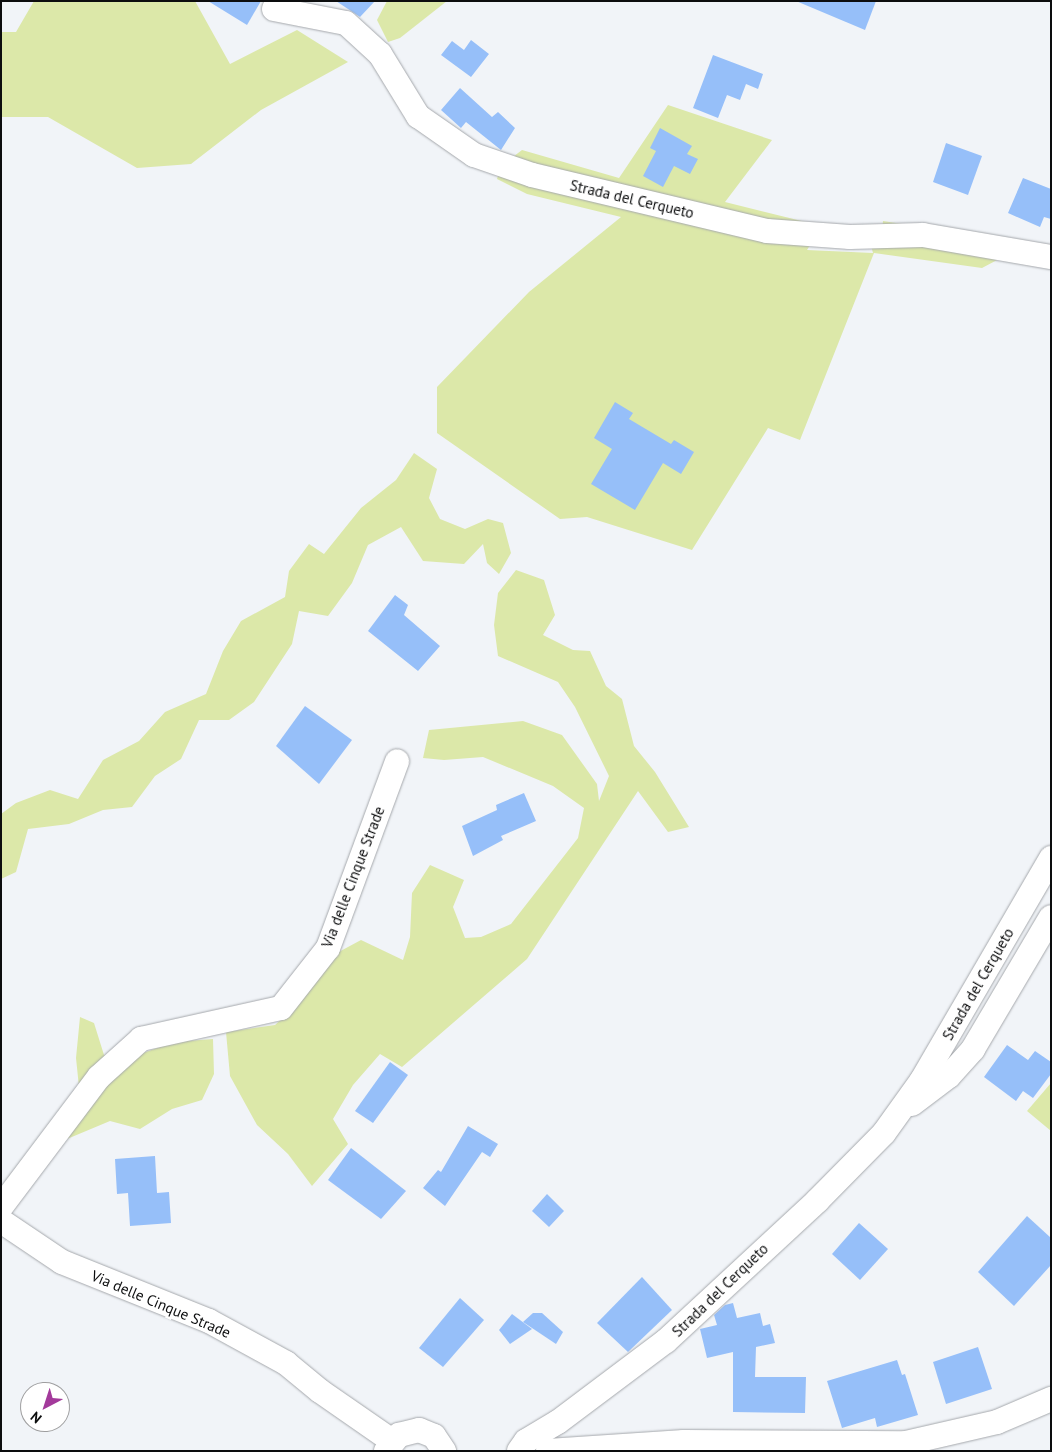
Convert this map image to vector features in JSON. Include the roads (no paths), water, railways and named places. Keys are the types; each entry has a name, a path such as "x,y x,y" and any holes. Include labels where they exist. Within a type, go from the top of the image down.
{"street":[{"name":"Strada del Cerqueto","path":"274,10 346,23 380,54 418,116 474,155 532,176 767,231 850,237 923,235 1051,257"},
{"name":"Via delle Cinque Strade","path":"1,1208 100,1077 142,1039 282,1008 328,948 396,761"},
{"name":"Strada del Cerqueto","path":"519,1451 526,1441 558,1422 666,1341 817,1201 904,1109 1051,858"},
{"name":"Strada del Cerqueto","path":"904,1109 930,1093 973,1049 1051,917"},
{"name":"Via delle Cinque Strade","path":"1,1221 62,1262 209,1321 286,1363 387,1448"},
{"path":"548,1451 684,1442 906,1443 997,1422 1051,1399"},
{"path":"387,1448 410,1430 419,1430 453,1449"}]}
